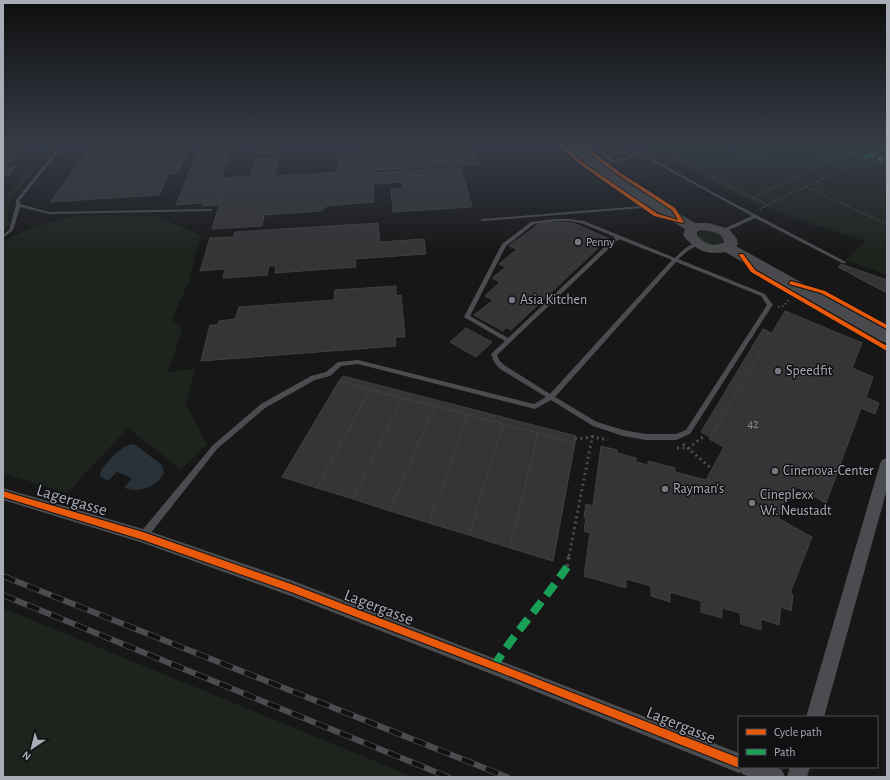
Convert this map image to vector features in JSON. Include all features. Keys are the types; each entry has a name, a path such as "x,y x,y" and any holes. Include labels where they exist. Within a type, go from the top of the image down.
{"street":[{"path":"616,180 654,206 694,228 708,226 723,231 729,235 732,240 731,244 727,247 714,249 697,244 690,235 691,230 694,228"},
{"path":"727,247 887,337"},
{"path":"815,716 887,464"},
{"name":"Lagergasse","path":"3,494 144,536 320,599 738,763"},
{"path":"752,768 775,777"}],"lane":[{"path":"3,237 11,230 18,206 18,200 34,180"},
{"path":"689,180 844,262"},
{"path":"18,206 49,213 211,210"},
{"path":"482,220 654,206"},
{"path":"723,231 754,216"},
{"path":"508,340 467,317 504,245 533,223 556,220 582,222 763,295 770,305 688,432 676,437 646,437 624,433 595,424 502,367 496,361 494,354 618,237"},
{"path":"144,536 215,447 263,406 313,378 328,374 340,364 358,362 535,406 551,397 675,260 687,249 697,244"}],"path":[{"path":"718,180 767,205"},
{"path":"752,198 789,180"},
{"path":"754,216 767,205 819,180"},
{"path":"806,187 887,224"},
{"path":"770,305 781,308 793,294"},
{"path":"566,567 595,424"},
{"path":"676,437 712,469"},
{"path":"575,439 592,438"}],"shaded area":[{"path":"20,180 26,180 7,203 9,225 3,230 3,201"},
{"path":"708,180 887,180 887,275 845,260 865,241 755,205"},
{"path":"93,215 156,216 201,235 189,281 172,319 182,330 168,372 195,369 186,404 207,444 181,469 128,428 67,493 3,473 3,242 25,231 47,223"},
{"path":"702,230 717,233 724,239 723,242 720,244 708,244 702,241 697,235"},
{"path":"134,444 162,465 164,473 152,486 136,490 124,488 132,478 117,472 108,481 100,476 101,470 119,450"},
{"path":"3,608 413,777 3,777"}],"building":[{"path":"66,180 166,180 159,195 50,202"},
{"path":"186,180 226,180 219,205 202,206 203,203 176,205"},
{"path":"226,180 373,180 374,202 327,206 321,211 264,215 262,226 212,229"},
{"path":"374,180 465,180 472,207 393,212 391,189 403,188 402,182 374,184"},
{"path":"554,222 573,223 605,237 503,331 474,315 493,300 485,296 500,282 492,278 506,267 499,264 517,249 509,246 539,224"},
{"path":"378,223 380,242 424,239 426,254 355,259 356,267 275,273 276,266 269,266 267,275 223,278 225,269 200,271 210,238 233,237 235,232"},
{"path":"605,237 609,238 511,330 506,327"},
{"path":"841,264 887,280 887,293 838,267"},
{"path":"396,286 396,296 401,295 405,337 395,337 396,346 201,361 210,325 218,325 219,321 235,319 239,307 334,300 335,290"},
{"name":"Cinenova-Center","path":"785,311 862,343 852,368 873,377 866,397 879,403 875,414 861,408 826,503 797,487 791,500 787,498 778,518 812,537 790,593 793,595 791,611 781,607 779,625 761,619 761,630 741,624 740,613 722,608 722,618 701,612 701,601 670,592 670,602 651,596 651,586 626,579 626,588 584,576 590,533 584,531 586,517 584,517 586,504 593,506 601,446 617,450 617,453 636,458 636,462 648,465 648,461 675,468 675,472 706,480 724,447 709,439"},
{"path":"466,328 492,342 476,357 450,342"},
{"path":"763,329 772,333 710,437 701,432"},
{"path":"343,376 576,436 575,443 339,381"},
{"path":"339,381 370,390 317,488 282,477"},
{"path":"370,390 402,398 353,499 317,488"},
{"path":"402,398 435,406 390,511 353,499"},
{"path":"435,406 468,415 429,523 390,511"},
{"path":"468,415 503,424 469,535 429,523"},
{"path":"503,424 538,433 510,548 469,535"},
{"path":"538,433 575,443 553,561 510,548"}],"railway":[{"path":"3,576 507,777"},
{"path":"3,595 448,777"}],"marked path":[{"path":"494,666 512,638 545,599 567,567"}],"cycle path":[{"path":"606,180 656,215 682,222"},
{"path":"630,180 674,209 682,222"},
{"path":"741,255 753,271 887,349"},
{"path":"791,283 823,292 887,327"},
{"path":"3,494 143,536 291,588 494,666 738,763"}],"place":[{"name":"Penny","path":"578,242"},
{"name":"Asia Kitchen","path":"512,300"},
{"name":"Speedfit","path":"778,371"},
{"name":"Cinenova-Center","path":"775,471"},
{"name":"Rayman's","path":"665,489"},
{"name":"Cineplexx Wr. Neustadt","path":"752,503"}]}
